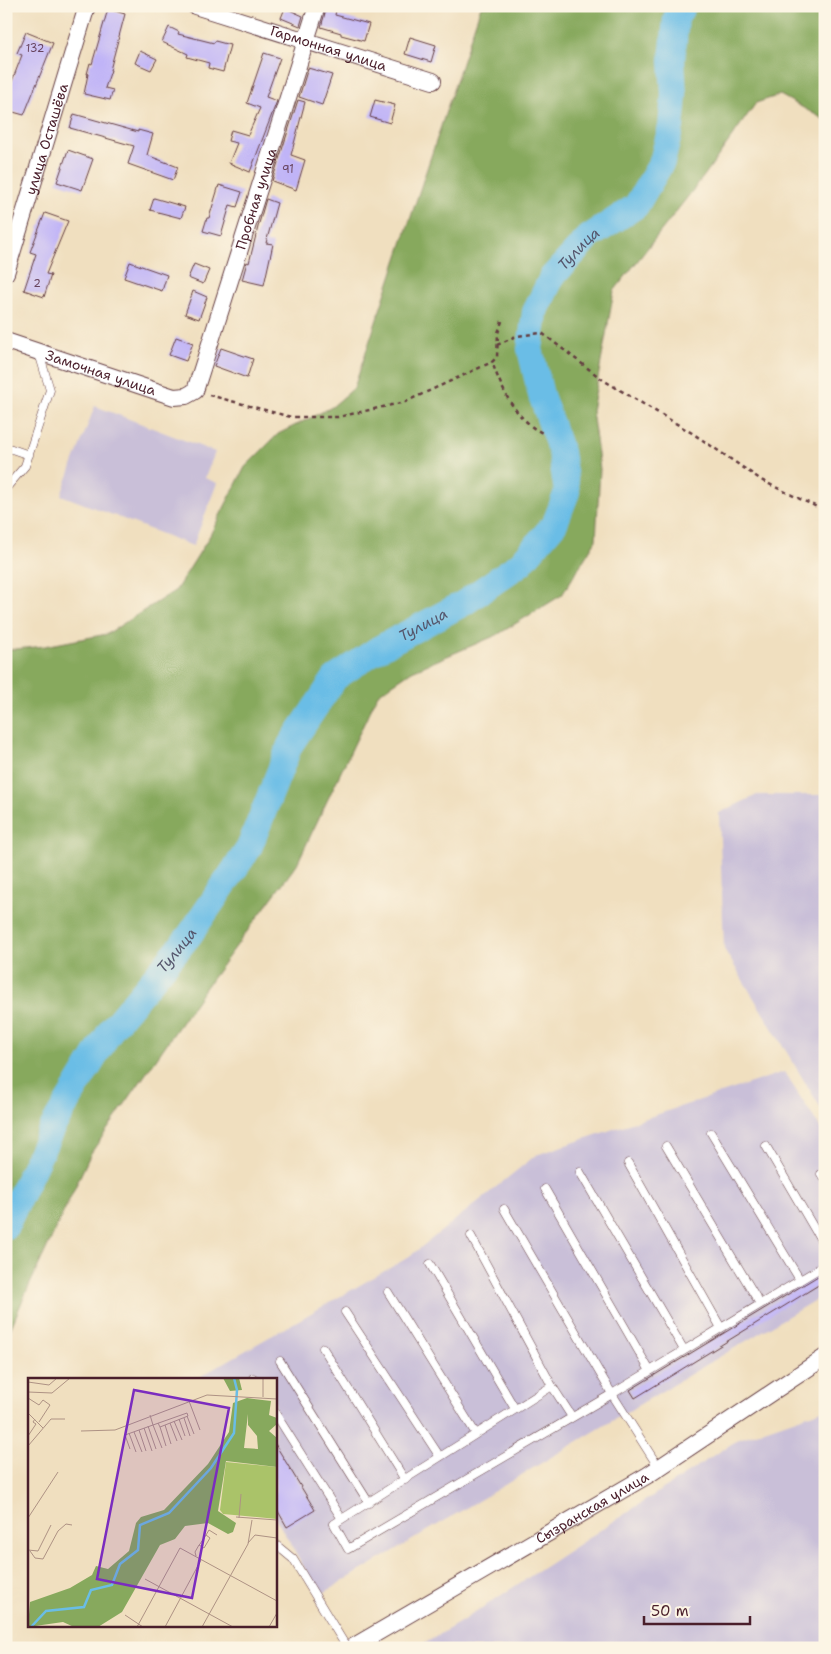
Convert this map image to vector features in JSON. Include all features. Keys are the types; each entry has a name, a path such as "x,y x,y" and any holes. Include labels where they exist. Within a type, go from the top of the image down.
{"street":[{"name":"улица Осташёва","path":"6,273 87,6"},
{"name":"Гармонная улица","path":"195,6 433,81"},
{"name":"Пробная улица","path":"195,391 317,6"},
{"name":"Замочная улица","path":"6,341 174,397 186,396 195,391"},
{"name":"Сызранская улица","path":"351,1648 658,1468 825,1357"}],"lane":[{"path":"6,488 25,466 50,390 38,351"},
{"path":"6,447 29,455"},
{"path":"711,1133 800,1280"},
{"path":"666,1146 760,1304"},
{"path":"766,1146 825,1247"},
{"path":"628,1163 721,1328"},
{"path":"580,1172 684,1350"},
{"path":"545,1189 650,1371"},
{"path":"504,1209 612,1394 658,1468"},
{"path":"471,1236 552,1386 572,1417"},
{"path":"430,1264 516,1409"},
{"path":"552,1386 334,1524 348,1549 612,1394 825,1265"},
{"path":"388,1292 476,1434"},
{"path":"345,1312 440,1457"},
{"path":"323,1348 405,1480"},
{"path":"280,1360 368,1503"},
{"path":"276,1415 342,1519"},
{"path":"276,1545 293,1558 347,1648"}],"path":[{"path":"195,391 291,417 338,417 405,402 492,362 497,356 498,333 502,321"},
{"path":"497,345 516,336 542,333 603,380 692,434 763,481 825,511"},
{"path":"492,362 499,381 514,408 528,424 544,434"}],"shaded area":[{"path":"95,406 215,452 205,478 217,483 193,546 61,495"},
{"path":"757,795 825,795 825,1115 724,949 719,813"},
{"path":"784,1072 825,1135 825,1294 320,1595 276,1519 276,1378 198,1378 409,1257 536,1155"},
{"path":"825,1409 825,1648 417,1648 462,1621 739,1439"}],"green space":[{"path":"481,6 825,6 825,120 780,95 756,103 704,176 614,291 592,411 600,469 596,540 562,595 497,635 412,671 378,694 297,864 206,987 91,1153 6,1339 6,650 45,646 107,634 176,590 208,539 245,467 278,434 332,407 354,388"}],"building":[{"path":"327,6 337,6 335,15 369,24 364,41 321,27"},
{"path":"285,8 303,16 300,26 281,18"},
{"path":"108,9 125,14 105,88 113,90 110,100 84,94 90,63 92,64"},
{"path":"169,27 179,32 178,34 230,45 223,72 208,68 209,63 187,57 188,54 162,42"},
{"path":"26,32 53,43 24,115 6,110 6,97 22,55 17,53"},
{"path":"410,37 436,45 431,62 405,54"},
{"path":"140,51 157,59 151,70 135,63"},
{"path":"264,53 280,58 266,97 277,101 250,172 229,163 237,143 228,141 231,130 248,135 260,108 247,103"},
{"path":"308,68 332,75 322,105 299,97"},
{"path":"298,100 305,102 291,155 305,160 296,190 272,181"},
{"path":"375,100 395,105 390,123 370,117"},
{"path":"74,114 138,132 138,130 153,134 147,155 178,167 173,180 128,164 134,146 70,128"},
{"path":"68,150 93,159 82,190 57,182"},
{"path":"219,185 242,192 237,207 230,205 221,236 203,231"},
{"path":"154,198 185,207 181,218 150,210"},
{"path":"266,199 277,203 266,243 273,244 264,285 242,280 247,262 249,263"},
{"path":"45,213 68,221 46,274 51,275 44,297 24,290 36,254 30,252"},
{"path":"130,262 167,275 162,291 124,278"},
{"path":"194,264 209,270 203,284 188,278"},
{"path":"193,291 207,297 199,319 185,314"},
{"path":"176,337 193,343 186,361 169,355"},
{"path":"221,348 253,359 247,378 214,366"},
{"path":"823,1273 825,1281 635,1398 630,1390"},
{"path":"276,1446 315,1510 287,1527 276,1508"}],"waterway":[{"name":"Тулица","path":"6,1226 53,1126 112,1028 189,936 249,848 290,745 335,678 378,649 464,603 521,563 555,523 567,492 561,452 541,395 530,349 535,312 552,277 589,237 636,206 662,162 671,127 674,95 672,61 676,18 683,6"}]}
